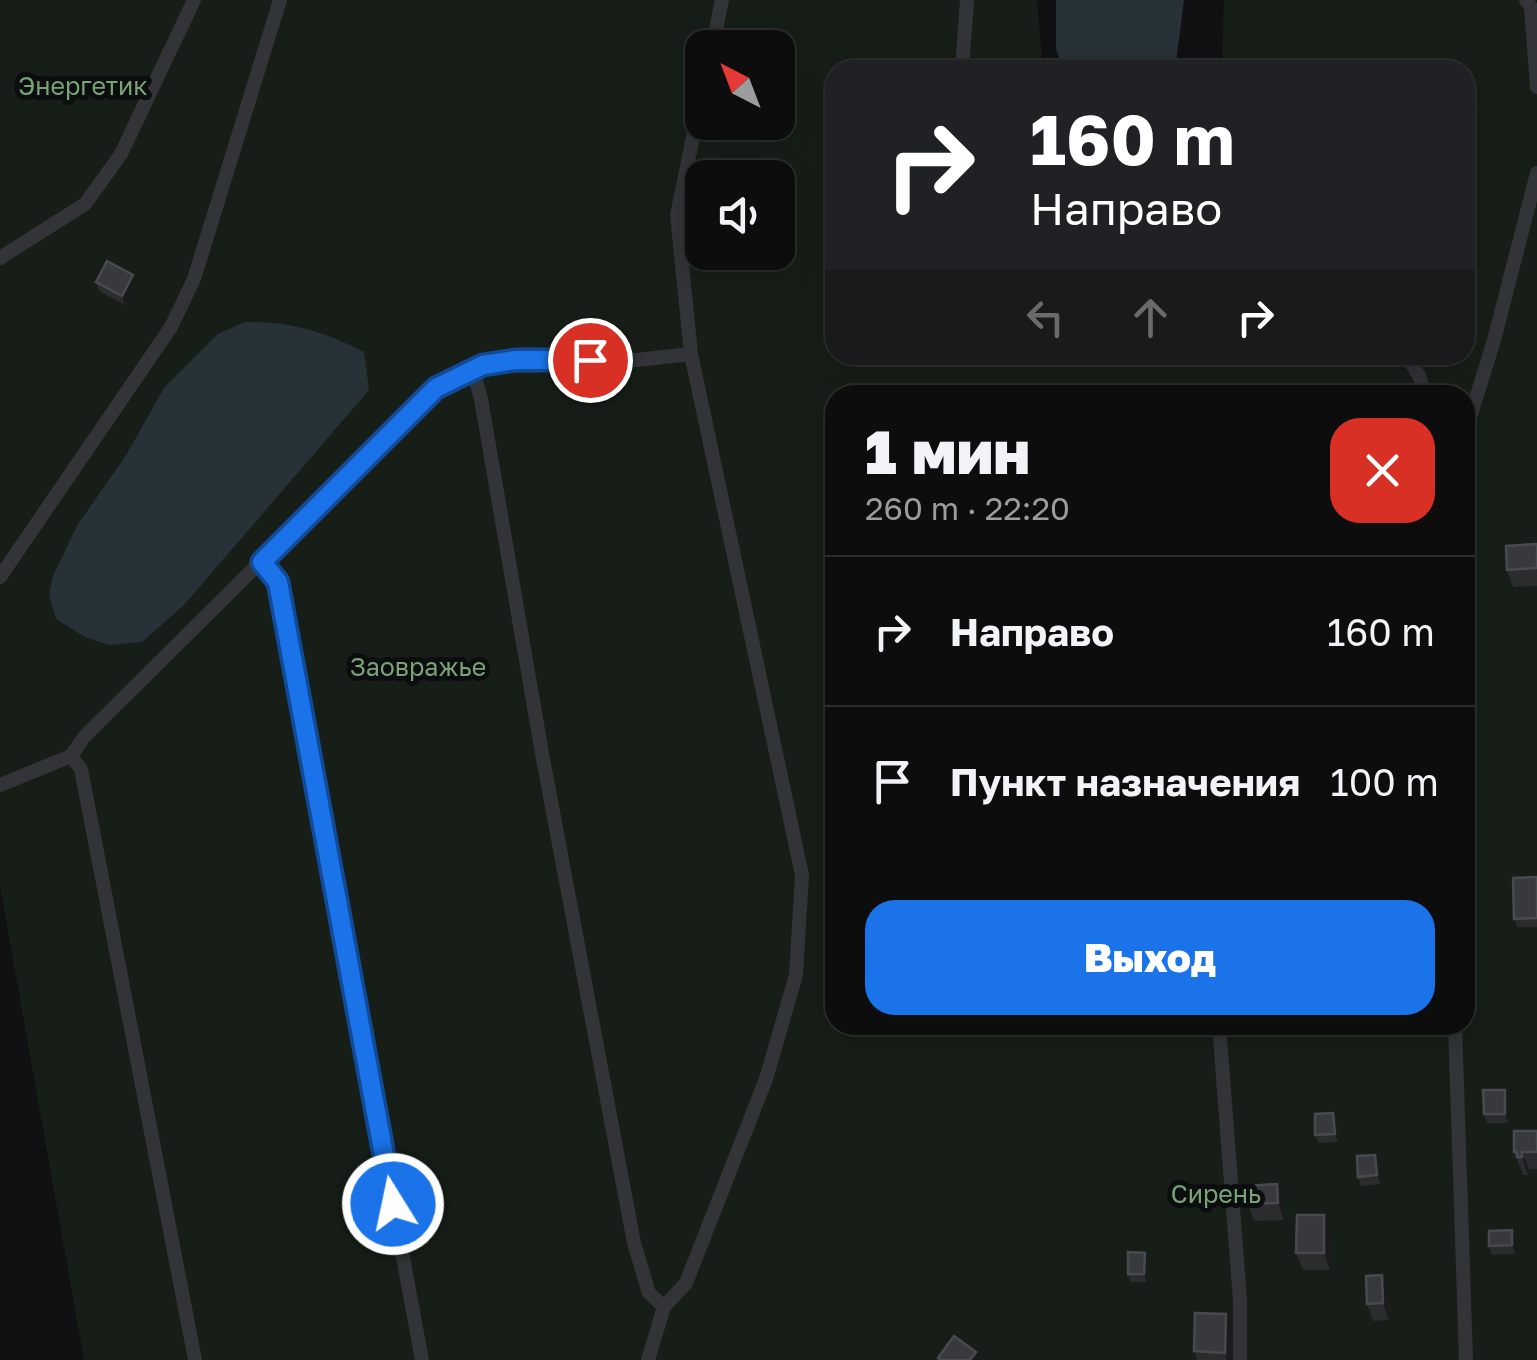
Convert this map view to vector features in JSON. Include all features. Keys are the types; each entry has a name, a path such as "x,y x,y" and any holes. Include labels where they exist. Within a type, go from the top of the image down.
{"lane":[{"path":"0,258 85,204 120,154 194,0"},
{"path":"0,577 171,327 194,279 280,0"},
{"path":"716,30 722,0"},
{"path":"963,60 967,0"},
{"path":"1526,0 1531,8 1537,86"},
{"path":"648,1360 664,1307 686,1283 766,1079 796,974 802,874 692,354 677,215 692,140"},
{"path":"1475,402 1537,173"},
{"path":"0,785 71,756 84,737 436,388 483,365 516,360 628,361 692,354"},
{"path":"473,370 634,1243 650,1293 664,1307"},
{"path":"262,562 278,582 422,1360"},
{"path":"71,756 81,768 194,1360"},
{"path":"1220,1035 1240,1300 1240,1360"},
{"path":"1456,1035 1466,1360"}],"green space":[{"name":"Заовражье","path":"0,0 1037,0 1042,60 825,60 825,365 1475,365 1475,60 1222,60 1224,0 1537,0 1537,1360 84,1360 0,886"}],"shaded area":[{"path":"1056,0 1184,0 1176,60 1060,60"},
{"path":"245,322 307,329 364,352 369,390 184,605 142,642 109,645 85,637 56,619 49,595 53,576 78,524 125,457 164,388 218,334"}],"building":[{"path":"107,261 133,275 122,296 96,282"},
{"path":"1537,544 1537,568 1507,570 1506,546"},
{"path":"1537,877 1537,918 1514,919 1513,878"},
{"path":"1483,1090 1505,1090 1505,1114 1484,1114"},
{"path":"1333,1113 1335,1134 1315,1135 1315,1114"},
{"path":"1514,1131 1537,1131 1537,1152 1522,1152 1522,1157 1517,1157"},
{"path":"1375,1155 1377,1175 1358,1177 1357,1156"},
{"path":"1277,1184 1278,1203 1248,1204 1247,1186"},
{"path":"1297,1215 1324,1215 1324,1253 1296,1253"},
{"path":"1512,1230 1512,1245 1489,1246 1489,1231"},
{"path":"1128,1252 1145,1253 1144,1274 1128,1274"},
{"path":"1382,1275 1383,1303 1367,1304 1366,1276"},
{"path":"1195,1313 1226,1314 1225,1353 1194,1351"},
{"path":"954,1336 976,1352 970,1360 938,1358"}],"route":[{"path":"393,1204 278,582 262,562 436,388 483,365 516,360 590,360"}],"park label":[{"name":"Энергетик","path":"83,85"},
{"name":"Сирень","path":"1216,1193"}]}
